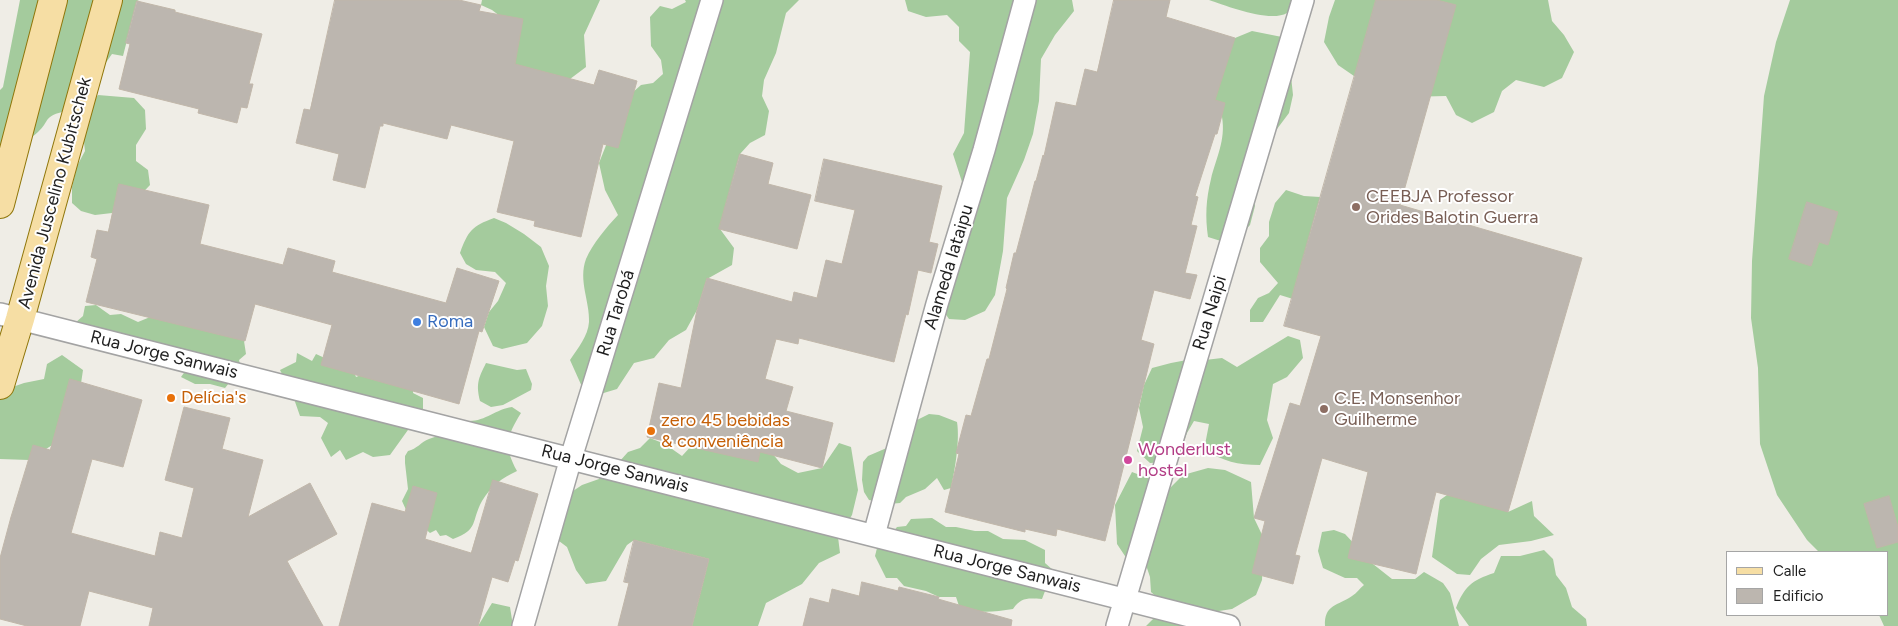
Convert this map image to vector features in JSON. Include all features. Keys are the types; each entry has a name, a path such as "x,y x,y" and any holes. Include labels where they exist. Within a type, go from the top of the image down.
{"main road":[{"path":"0,204 53,0"},
{"name":"Avenida Juscelino Kubitschek","path":"0,385 10,316 108,0"}],"street":[{"name":"Rua Tarobá","path":"523,626 571,458 712,0"},
{"name":"Alameda Iataipu","path":"874,535 937,304 984,150 1025,0"},
{"name":"Rua Naipi","path":"1117,626 1303,0"},
{"name":"Rua Jorge Sanwais","path":"10,316 1229,626"}],"green space":[{"path":"20,0 139,0 137,1 123,56 112,54 93,81 68,101 62,112 49,118 35,135 10,149 0,145 0,90 3,87"},
{"path":"482,0 600,0 584,35 586,67 570,79 515,94 513,26 492,10 481,5"},
{"path":"685,0 799,0 786,13 776,53 764,80 762,96 769,111 765,135 750,143 740,154 720,229 734,248 732,265 707,279 697,310 686,330 669,340 654,358 634,363 617,389 597,395 583,389 570,360 587,332 589,322 583,275 586,259 604,230 618,215 605,190 599,163 624,100 641,85 653,83 663,74 661,60 651,46 650,17 660,6 672,9 686,2"},
{"path":"905,0 1072,0 1074,11 1055,35 1041,59 1039,101 1033,134 1007,198 1003,251 995,295 985,311 965,320 949,319 940,306 950,260 956,203 962,182 953,154 964,133 970,52 959,41 959,27 947,15 926,17 908,11"},
{"path":"1209,0 1300,0 1287,13 1280,16 1270,16 1248,12"},
{"path":"1335,0 1548,0 1552,21 1564,35 1574,52 1562,78 1544,87 1516,80 1502,91 1494,112 1472,123 1456,115 1446,96 1407,97 1376,82 1354,76 1338,65 1324,42"},
{"path":"1790,0 1898,0 1898,626 1884,626 1879,616 1888,616 1888,551 1818,551 1807,540 1777,495 1760,444 1758,368 1751,318 1752,261 1764,96 1776,42"},
{"path":"1252,31 1287,38 1293,95 1289,113 1268,141 1254,198 1255,206 1250,225 1240,236 1224,242 1208,237 1207,230 1208,194 1223,133 1220,112 1208,99 1216,52 1235,38"},
{"path":"98,95 134,98 145,110 146,129 136,145 136,161 148,170 150,185 131,205 112,213 95,215 81,211 72,203 72,187 77,166 85,151 83,133 89,108"},
{"path":"1286,190 1304,196 1320,197 1293,299 1280,295 1263,322 1250,322 1250,310 1258,298 1269,293 1278,283 1260,262 1260,248 1269,236 1269,222 1275,203"},
{"path":"494,218 524,234 541,247 549,266 546,286 548,306 542,326 527,343 502,349 493,346 484,327 489,312 498,301 506,283 495,272 476,270 466,264 460,253 468,234 476,227"},
{"path":"96,305 110,315 121,314 138,322 155,315 242,328 246,354 239,360 242,373 233,378 225,388 210,384 195,384 181,377 186,370 75,323 83,316 85,306"},
{"path":"1288,336 1300,340 1303,358 1287,377 1273,384 1267,420 1273,438 1260,465 1231,462 1204,450 1209,424 1194,421 1180,452 1168,462 1150,463 1137,451 1143,427 1139,408 1144,385 1152,368 1192,359 1222,358 1237,367"},
{"path":"297,353 312,361 316,354 329,360 352,366 356,377 366,373 414,382 413,393 423,398 423,409 390,455 373,457 363,452 346,460 340,450 331,457 321,438 328,423 320,417 300,416 293,396 280,370 296,362"},
{"path":"62,355 83,370 74,431 29,460 0,459 0,400 4,390 44,379 47,364"},
{"path":"486,363 517,370 526,369 532,384 531,390 503,405 491,407 480,401 478,382"},
{"path":"512,407 521,413 512,429 508,442 510,455 517,471 489,491 482,501 471,528 467,532 453,539 446,535 440,536 436,530 430,533 407,512 402,501 408,489 405,456 408,451 429,439 455,432 469,421 481,419"},
{"path":"929,414 939,415 957,422 957,446 951,488 944,490 937,478 925,489 906,497 900,503 889,504 869,500 864,492 862,480 863,462 868,456 889,447 917,420"},
{"path":"650,438 665,444 682,456 693,444 768,448 781,464 798,473 822,468 839,443 851,447 858,490 852,515 838,537 840,553 819,563 802,584 766,603 758,626 692,626 709,559 634,540 627,545 606,581 586,584 576,570 567,547 559,541 561,523 570,493 582,485 599,479 605,467 619,462 628,452 640,448"},
{"path":"1208,468 1225,470 1251,482 1254,518 1264,539 1262,580 1256,595 1232,609 1206,613 1210,626 1146,626 1159,613 1173,612 1151,592 1150,577 1145,562 1127,559 1117,544 1115,505 1132,472 1153,480 1165,493 1183,475"},
{"path":"1447,495 1489,499 1508,512 1532,501 1534,516 1554,535 1531,541 1499,545 1481,559 1470,575 1457,574 1432,557 1440,500"},
{"path":"932,518 946,527 988,531 1003,539 1025,540 1045,550 1045,563 1053,570 1042,599 1022,600 1013,609 987,612 974,611 960,609 956,597 939,597 926,591 904,586 897,578 886,578 875,556 878,544 888,538 897,527 906,526 911,519"},
{"path":"1334,530 1345,534 1373,564 1392,579 1415,579 1424,572 1443,583 1450,593 1459,626 1325,626 1325,619 1329,609 1354,595 1364,585 1357,578 1345,578 1323,568 1318,551 1322,532"},
{"path":"1544,550 1553,559 1556,575 1566,588 1572,607 1586,619 1587,626 1469,626 1456,608 1462,595 1470,585 1480,578 1494,573 1501,556 1520,556"},
{"path":"492,603 510,607 513,626 478,626"}],"building":[{"path":"335,0 459,0 481,5 479,11 523,19 515,64 594,85 599,70 637,81 618,148 603,144 581,237 534,226 535,221 497,212 514,141 451,125 447,139 383,123 383,126 380,126 365,188 333,180 339,154 296,143 304,109 310,110"},
{"path":"1114,0 1170,0 1166,17 1235,38 1215,100 1225,103 1222,115 1195,196 1198,197 1191,225 1197,226 1185,273 1197,275 1190,299 1154,290 1141,340 1154,344 1105,541 1057,529 1056,536 1025,529 1025,532 945,512 959,454 956,453 966,415 971,416 987,359 989,359 1014,253 1016,253 1035,181 1044,156 1056,102 1076,106 1085,69 1097,72"},
{"path":"1376,0 1437,0 1456,5 1400,205 1582,258 1508,512 1436,492 1416,574 1348,558 1368,472 1322,458 1295,555 1300,556 1293,584 1252,573 1265,521 1254,518 1290,403 1300,406 1321,336 1284,326"},
{"path":"137,1 262,34 249,84 253,84 247,108 241,107 237,123 198,113 199,109 119,89 130,44 126,43"},
{"path":"740,154 773,163 768,184 811,195 797,249 719,229"},
{"path":"824,159 942,186 929,242 938,244 931,273 918,270 908,315 906,314 894,362 799,338 798,344 776,339 765,379 793,387 786,411 833,423 822,468 760,452 758,462 647,437 659,383 681,388 697,310 707,278 792,302 794,292 817,298 826,260 842,264 855,210 815,201"},
{"path":"119,184 209,205 200,244 283,265 288,248 335,261 332,272 446,303 457,268 499,281 482,332 479,331 459,404 321,365 332,325 255,304 245,341 86,302 97,259 91,257 97,230 108,232"},
{"path":"1807,202 1838,212 1828,245 1819,242 1811,266 1789,259"},
{"path":"70,379 142,400 123,467 92,459 71,533 155,556 160,532 182,538 194,488 165,480 184,407 230,418 222,449 263,460 248,517 310,483 337,534 287,561 323,626 149,626 153,608 89,591 80,626 27,626 0,619 0,558 11,517 33,445 50,450"},
{"path":"493,480 538,494 518,561 515,560 508,582 492,577 478,626 339,626 372,503 405,512 413,486 437,493 425,539 471,553"},
{"path":"1889,496 1898,527 1898,542 1877,548 1864,504"},
{"path":"634,540 709,559 692,626 618,626 629,583 624,582"},
{"path":"862,582 898,591 899,587 939,597 938,599 1012,620 1011,626 803,626 810,598 829,603 832,589 859,596"}],"place":[{"name":"CEEBJA Professor Orides Balotin Guerra","path":"1356,207"},
{"name":"Roma","path":"417,322"},
{"name":"Delícia's","path":"171,398"},
{"name":"C.E. Monsenhor Guilherme","path":"1324,409"},
{"name":"zero 45 bebidas & conveniência","path":"651,431"},
{"name":"Wonderlust hostel","path":"1128,460"}]}
